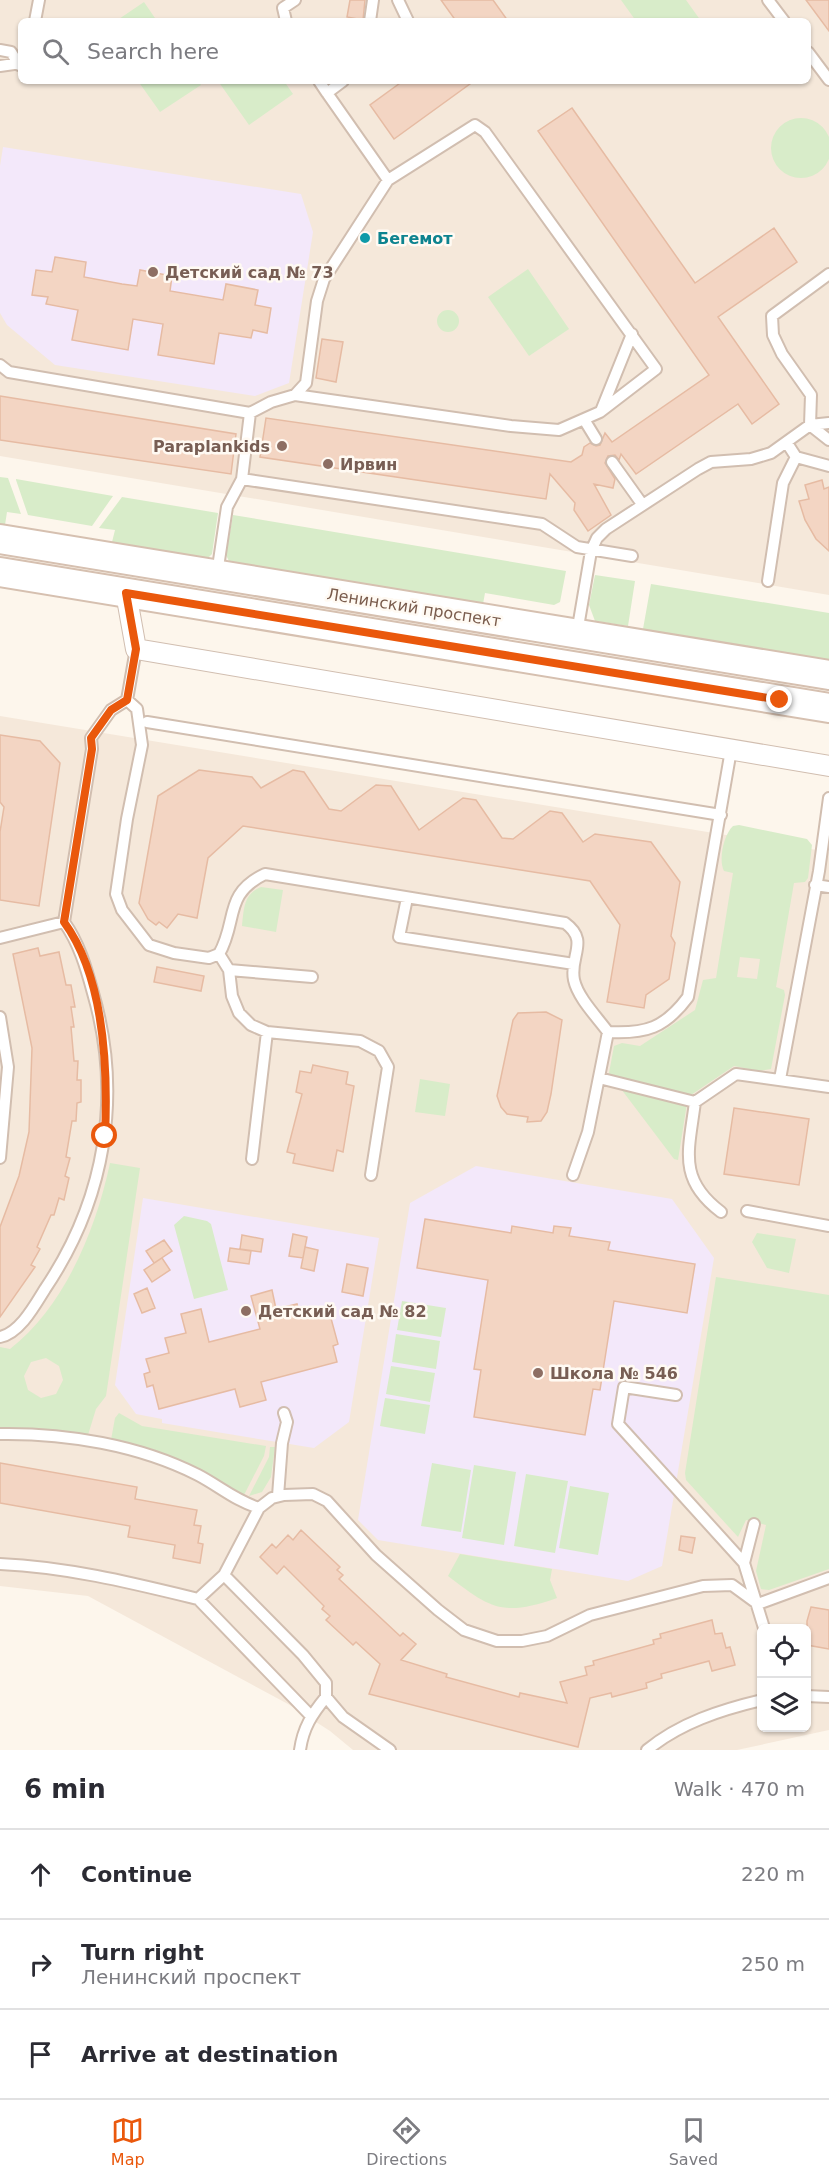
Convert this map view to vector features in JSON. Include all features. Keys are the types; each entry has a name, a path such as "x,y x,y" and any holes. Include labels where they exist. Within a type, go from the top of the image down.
{"main road":[{"name":"Ленинский проспект","path":"0,539 829,675"},
{"name":"Ленинский проспект","path":"0,572 829,708"}],"street":[{"path":"126,593 136,649 829,766"}],"lane":[{"path":"35,18 38,0"},
{"path":"285,18 282,7 295,0"},
{"path":"370,18 373,0"},
{"path":"398,0 407,18"},
{"path":"768,0 782,18"},
{"path":"0,50 11,52 18,61"},
{"path":"811,56 829,80"},
{"path":"818,66 829,58"},
{"path":"0,66 18,64"},
{"path":"321,84 388,180"},
{"path":"327,93 339,84"},
{"path":"0,365 9,372 250,413 271,402 295,395 521,427 559,430 585,421 600,412 656,369 485,132 475,125 388,180 324,279 317,302 306,382 295,395"},
{"path":"810,425 812,395 782,354 773,335 772,316 829,274"},
{"path":"600,412 632,334"},
{"path":"217,574 227,507 243,479 250,413"},
{"path":"585,421 596,439"},
{"path":"577,633 591,551 597,538 606,529 711,462 751,459 771,453 810,425 829,423"},
{"path":"810,425 829,440"},
{"path":"787,443 796,457 829,466"},
{"path":"768,581 783,483 796,457"},
{"path":"612,462 642,504"},
{"path":"243,479 542,524 577,547 632,556"},
{"path":"0,1337 14,1331 60,1268 97,1182 105,1136 108,1084 98,1010 76,938 64,922 92,749 91,738 111,710 127,700 136,649"},
{"path":"127,700 137,709 142,745 127,819 116,894 122,910 149,945 174,953 209,958 219,954 226,941 232,907 248,882 266,874 565,923 573,929 579,938 574,964 574,979 579,992 608,1032 588,1132 573,1175"},
{"path":"147,722 721,815"},
{"path":"608,1032 649,1030 675,1014 688,998 731,750"},
{"path":"780,1079 829,798"},
{"path":"815,885 829,887"},
{"path":"407,898 399,937 574,964"},
{"path":"0,938 64,922"},
{"path":"219,954 229,970 232,996 239,1013 251,1025 267,1032 360,1041 379,1051 388,1067 371,1175"},
{"path":"229,970 312,977"},
{"path":"0,1017 8,1067 0,1158"},
{"path":"252,1159 267,1032"},
{"path":"721,1212 708,1202 695,1184 687,1162 695,1102 736,1074 829,1087"},
{"path":"599,1078 695,1102"},
{"path":"747,1211 829,1226"},
{"path":"676,1395 624,1387 618,1424 744,1563 763,1624"},
{"path":"278,1496 282,1443 287,1422 284,1413"},
{"path":"0,1434 53,1436 157,1458 199,1476 243,1503 259,1508"},
{"path":"198,1599 224,1575 259,1508 278,1496 313,1494 327,1501 376,1555 438,1610 464,1629 497,1641 522,1641 547,1636 590,1616 703,1586 732,1585 758,1604"},
{"path":"744,1563 754,1524"},
{"path":"0,1564 38,1566 103,1575 198,1599 311,1716"},
{"path":"224,1575 303,1655 326,1683 326,1697 311,1716 302,1734 300,1750"},
{"path":"758,1604 829,1578"},
{"path":"811,1696 829,1697"},
{"path":"326,1697 343,1717 390,1750"},
{"path":"647,1750 665,1735 719,1710 757,1701"}],"shaded area":[{"path":"0,0 829,0 829,595 0,456"},
{"name":"Детский сад № 73","path":"3,147 301,194 313,232 289,383 255,396 55,365 7,325 0,313 0,166"},
{"path":"0,716 829,852 829,1730 737,1750 353,1750 330,1731 288,1704 88,1596 0,1586"},
{"name":"Школа № 546","path":"476,1166 672,1199 714,1258 662,1566 628,1581 378,1540 358,1520 410,1203"},
{"name":"Детский сад № 82","path":"143,1198 379,1238 349,1422 314,1448 162,1423 162,1419 136,1414 115,1385"}],"green space":[{"path":"621,0 686,0 699,18 634,18"},
{"path":"144,2 155,18 120,18"},
{"path":"140,84 201,85 160,112"},
{"path":"220,84 286,84 293,94 249,125"},
{"path":"795,119 807,119 818,123 826,131 830,154 826,165 818,173 807,177 795,177 784,173 776,165 772,154 772,142 776,131 784,123"},
{"path":"528,269 569,329 529,356 488,297"},
{"path":"448,310 456,313 459,321 456,329 448,332 440,329 437,321 440,313"},
{"path":"0,477 8,478 21,514 7,512 5,525 0,524"},
{"path":"16,479 113,496 92,526 28,515"},
{"path":"122,497 218,513 212,554 208,558 112,542 115,530 99,528"},
{"path":"233,515 566,571 560,602 554,605 485,593 483,604 229,561 226,555"},
{"path":"595,575 635,581 628,626 595,621 589,605"},
{"path":"651,584 829,613 829,660 643,629"},
{"path":"739,825 807,839 812,845 808,878 805,882 794,883 776,987 784,990 785,995 771,1069 759,1071 734,1066 688,1097 678,1160 674,1159 609,1073 614,1046 622,1043 640,1046 695,1010 703,980 716,978 733,873 724,871 722,854 727,835 733,826","holes":["740,957 760,959 757,979 737,977"]},
{"path":"261,887 283,890 276,932 242,926 244,908 248,898"},
{"path":"420,1079 450,1084 445,1116 415,1112"},
{"path":"110,1163 140,1168 106,1396 96,1409 88,1435 35,1428 0,1428 0,1347 10,1349 30,1331 62,1289 87,1240","holes":["46,1358 59,1366 63,1380 56,1394 41,1398 28,1390 24,1376 31,1362"]},
{"path":"184,1216 211,1224 228,1290 194,1299 174,1225"},
{"path":"757,1233 796,1239 789,1273 767,1268 752,1242"},
{"path":"716,1277 829,1295 829,1569 769,1590 761,1589 756,1571 766,1525 746,1520 738,1537 686,1480 685,1473"},
{"path":"402,1301 446,1308 441,1337 397,1330"},
{"path":"396,1334 440,1341 436,1369 392,1362"},
{"path":"391,1366 435,1373 430,1402 386,1394"},
{"path":"385,1398 430,1405 425,1434 380,1426"},
{"path":"119,1413 142,1426 266,1446 264,1456 244,1495 191,1466 111,1440 115,1418"},
{"path":"270,1447 275,1447 271,1477 262,1492 249,1496 269,1457"},
{"path":"432,1463 471,1470 461,1532 421,1526"},
{"path":"474,1465 516,1472 504,1545 462,1538"},
{"path":"526,1474 568,1481 555,1553 514,1546"},
{"path":"570,1486 609,1493 598,1555 559,1548"},
{"path":"460,1554 552,1569 550,1580 557,1598 539,1604 510,1608 487,1602 448,1576"}],"building":[{"path":"350,0 365,0 363,18 347,17"},
{"path":"441,0 493,0 506,18 454,18"},
{"path":"806,0 829,0 829,31"},
{"path":"399,84 470,84 394,139 370,105"},
{"path":"572,108 695,283 774,228 797,262 718,317 779,404 752,424 738,404 636,474 621,454 619,460 615,455 608,456 605,463 615,479 613,488 594,484 611,515 588,531 574,510 575,503 550,474 546,499 260,457 266,418 571,462 582,455 584,447 590,443 600,445 605,433 612,442 709,375 538,131"},
{"path":"55,257 86,262 84,277 122,284 137,286 140,270 172,276 170,291 223,300 226,284 258,290 255,305 271,308 267,333 253,330 251,338 219,333 214,364 158,355 163,324 133,319 128,350 72,340 78,310 46,304 48,297 32,295 36,270 52,272"},
{"path":"322,339 343,342 336,382 316,378"},
{"path":"0,396 236,434 231,474 0,440"},
{"path":"822,480 824,489 829,487 829,551 816,539 805,520 799,501 809,499 805,485"},
{"path":"0,735 40,741 60,763 39,906 0,900 0,832 4,807 0,802"},
{"path":"199,770 252,777 261,788 293,770 304,772 329,809 341,811 376,785 391,786 419,830 463,798 476,800 502,838 513,839 550,811 562,813 583,842 595,834 651,842 680,882 671,936 675,943 669,979 646,995 644,1008 607,1002 620,925 590,881 243,826 208,858 197,918 178,914 167,928 159,922 156,925 148,919 139,903 158,796"},
{"path":"38,948 40,956 59,952 66,985 71,985 75,1007 71,1007 74,1027 71,1027 74,1061 78,1061 77,1080 81,1080 81,1102 77,1103 76,1121 72,1121 66,1157 70,1158 65,1176 69,1178 64,1200 59,1198 54,1215 51,1215 37,1247 40,1249 31,1265 35,1267 0,1317 0,1227 19,1176 29,1132 32,1048 13,954"},
{"path":"157,967 204,976 201,991 154,982"},
{"path":"546,1012 562,1020 551,1094 547,1112 541,1121 527,1122 528,1117 507,1114 501,1107 497,1096 513,1020 518,1013"},
{"path":"313,1065 348,1072 346,1084 354,1086 343,1152 337,1150 333,1171 293,1163 295,1154 287,1152 302,1094 296,1092 300,1071 311,1073"},
{"path":"734,1108 809,1119 799,1185 724,1174"},
{"path":"425,1219 511,1233 512,1226 553,1233 554,1226 571,1228 569,1236 610,1242 608,1250 695,1264 687,1313 614,1301 600,1390 593,1389 585,1435 474,1417 481,1370 474,1369 488,1280 417,1268"},
{"path":"293,1234 307,1237 303,1258 289,1256"},
{"path":"242,1235 263,1239 261,1252 240,1249"},
{"path":"164,1240 172,1251 154,1263 146,1251"},
{"path":"305,1247 318,1250 314,1271 301,1268"},
{"path":"230,1248 251,1251 249,1264 228,1261"},
{"path":"162,1258 170,1270 152,1282 144,1270"},
{"path":"347,1264 368,1268 363,1296 342,1292"},
{"path":"147,1288 155,1308 142,1313 134,1294"},
{"path":"272,1290 276,1309 297,1304 301,1318 329,1311 338,1344 333,1346 337,1362 261,1382 266,1400 240,1407 235,1389 159,1409 153,1385 147,1387 144,1374 150,1372 146,1359 169,1353 165,1338 186,1333 181,1314 201,1309 209,1342 260,1329 251,1296"},
{"path":"0,1463 137,1487 135,1499 197,1510 194,1525 201,1526 198,1543 203,1544 200,1563 173,1558 175,1545 128,1537 130,1526 0,1503"},
{"path":"301,1530 340,1567 337,1570 343,1575 339,1579 400,1636 403,1633 416,1644 401,1660 447,1674 446,1677 519,1697 520,1693 567,1703 560,1682 587,1675 585,1667 594,1665 593,1661 654,1644 653,1640 661,1638 660,1634 712,1620 715,1634 722,1633 726,1648 730,1647 735,1665 712,1671 709,1661 661,1674 662,1678 646,1683 647,1688 612,1697 611,1693 590,1698 578,1747 369,1694 380,1664 356,1642 353,1645 326,1620 330,1616 322,1609 324,1606 284,1566 277,1574 260,1557 272,1544 276,1548 288,1535 293,1540"},
{"path":"681,1536 695,1538 692,1553 679,1550"},
{"path":"811,1607 829,1610 829,1649 811,1646 811,1624 807,1624"}],"place":[{"name":"Бегемот","path":"365,238"},
{"name":"Детский сад № 73","path":"153,272"},
{"name":"Paraplankids","path":"282,446"},
{"name":"Ирвин","path":"328,464"},
{"name":"Детский сад № 82","path":"246,1311"},
{"name":"Школа № 546","path":"538,1373"}],"route":[{"path":"105,1136 108,1084 105,1046 88,973 76,938 64,922 92,749 91,738 100,722 111,710 127,700 136,649 126,593 780,700"}]}
